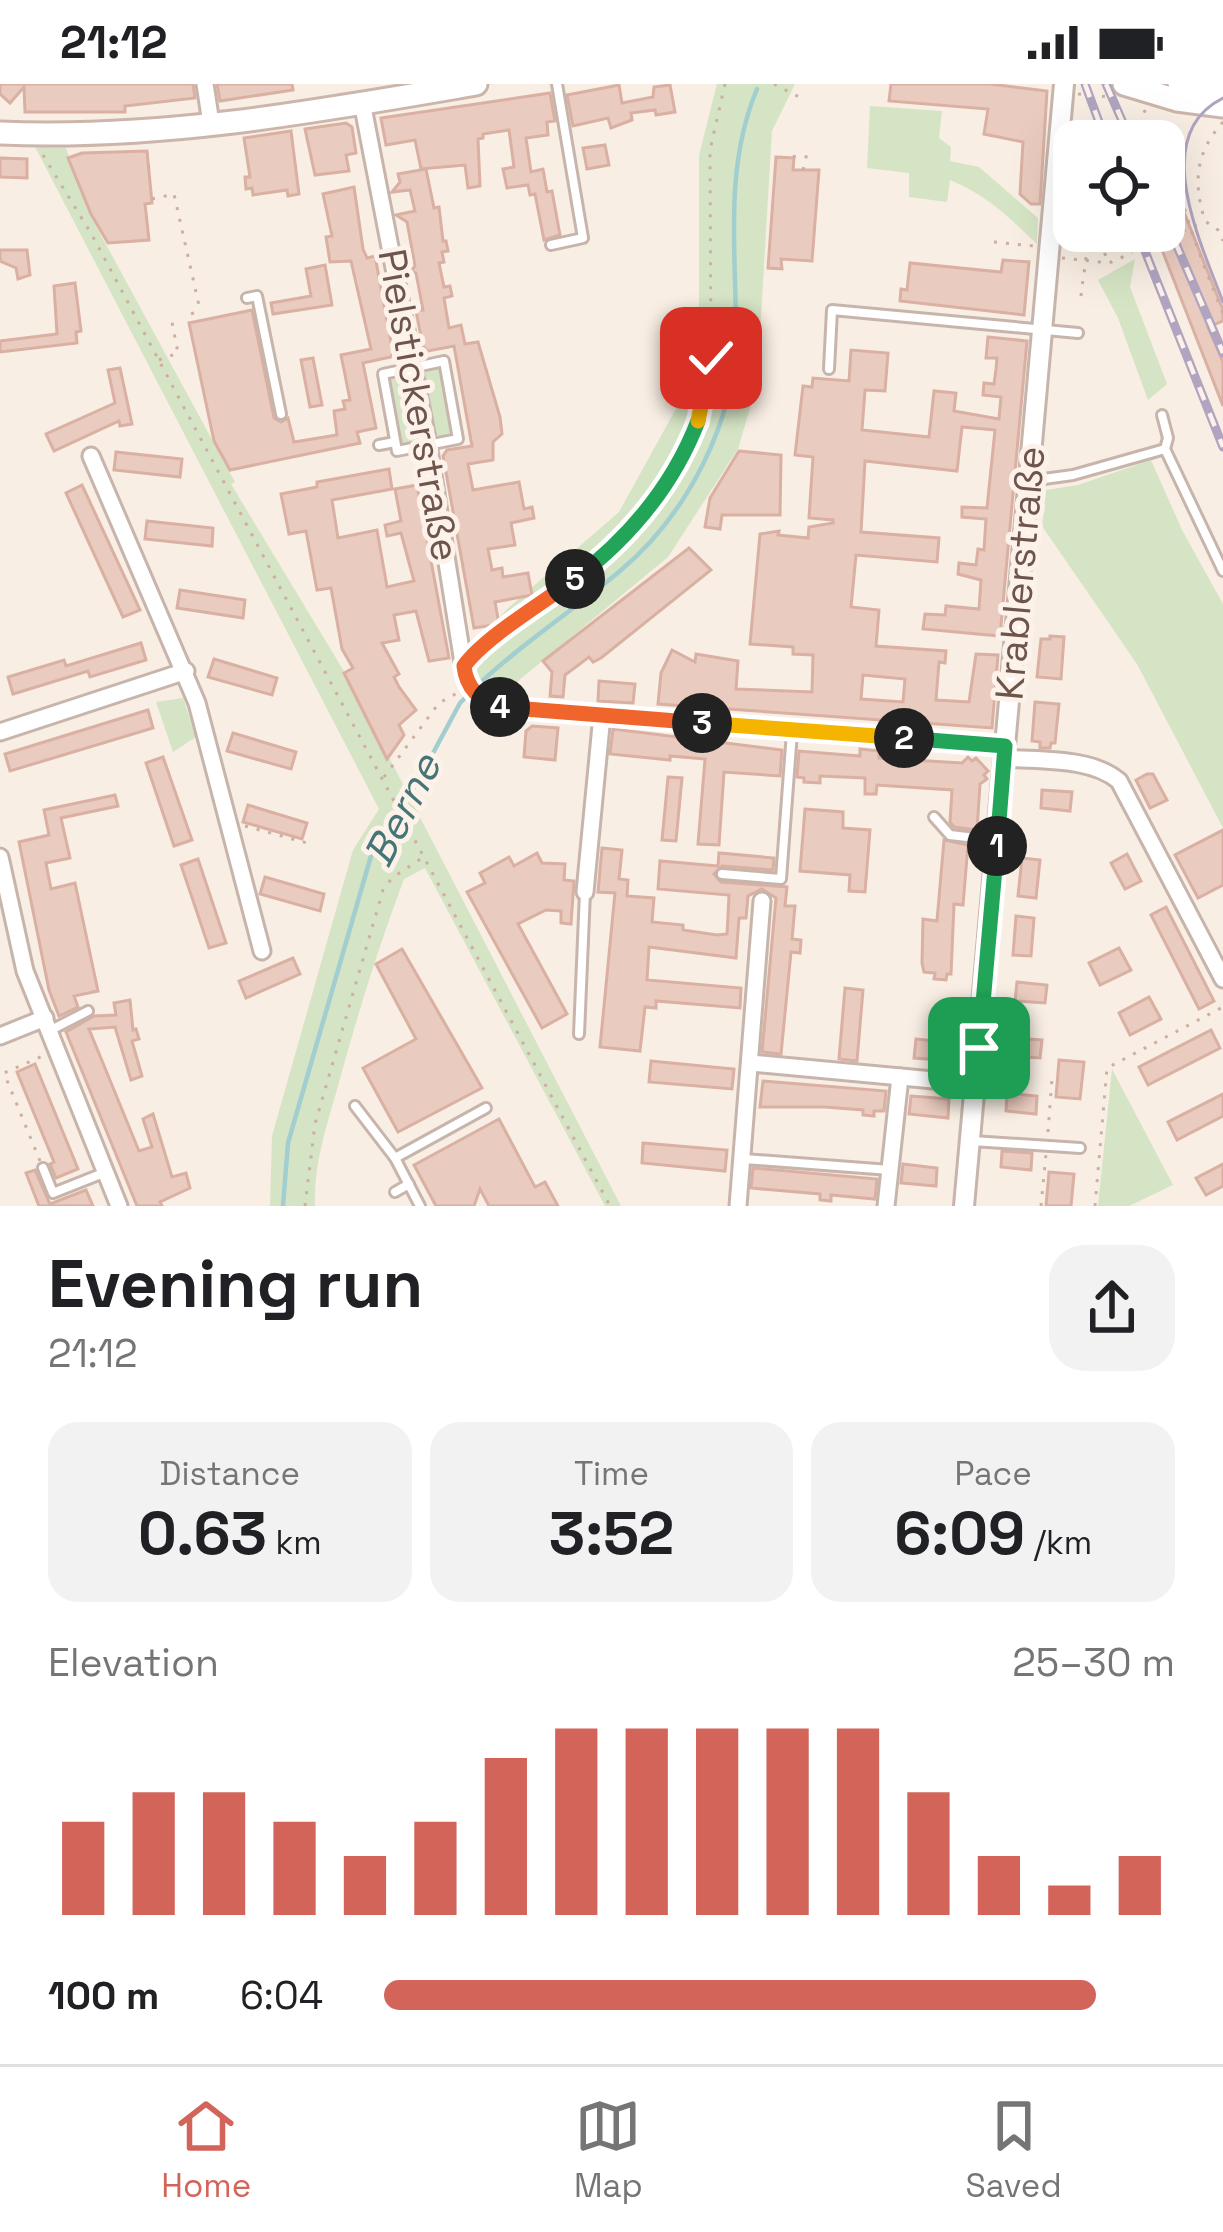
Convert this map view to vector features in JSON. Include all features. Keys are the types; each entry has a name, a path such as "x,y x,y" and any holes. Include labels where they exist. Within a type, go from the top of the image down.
{"main road":[{"path":"0,133 124,134 476,84"},
{"path":"1179,84 1223,88"},
{"path":"1126,94 1223,106"}],"street":[{"path":"206,84 211,123"},
{"name":"Krablerstraße","path":"964,1206 1028,482 1041,252 1064,92"},
{"name":"Pielstickerstraße","path":"362,103 428,445 464,670 483,702 511,710 602,715"},
{"path":"91,456 186,671 262,951"},
{"path":"0,732 186,671"},
{"path":"585,892 602,715 1005,752 1091,766 1119,781 1223,979"},
{"path":"0,857 7,924 119,1206"},
{"path":"738,1206 762,901"},
{"path":"0,1036 47,1024"},
{"path":"751,1063 976,1084"},
{"path":"886,1206 900,1077"}],"lane":[{"path":"551,245 583,238 557,84"},
{"path":"248,298 257,296 281,414"},
{"path":"829,369 832,310 1078,333"},
{"path":"444,362 458,439 397,451 383,374 413,368 444,362"},
{"path":"1162,415 1168,437 1165,449 1223,571"},
{"path":"379,445 395,442"},
{"path":"1028,482 1073,475 1165,449"},
{"path":"722,874 782,879 793,730"},
{"path":"934,818 950,835 984,839 997,846"},
{"path":"579,1034 585,892"},
{"path":"47,1024 88,1011"},
{"path":"356,1106 395,1158 416,1205"},
{"path":"395,1158 486,1108"},
{"path":"970,1141 1080,1148"},
{"path":"742,1158 890,1170"},
{"path":"43,1168 52,1192 107,1172"},
{"path":"395,1192 410,1184"}],"path":[{"path":"464,670 479,646 530,614 622,540 648,511 694,430 711,368 710,150 725,84"},
{"path":"774,84 805,100"},
{"path":"1064,92 1073,102 1076,94 1126,94 1144,120"},
{"path":"1222,122 1198,159 1205,221 1218,230 1223,241"},
{"path":"803,170 807,153"},
{"path":"43,155 84,220 610,1206"},
{"path":"152,199 174,194 200,310"},
{"path":"1185,213 1223,314"},
{"path":"1185,230 1205,221"},
{"path":"994,242 1109,263 1132,253"},
{"path":"1081,296 1087,252"},
{"path":"1104,252 1109,263"},
{"path":"192,312 195,322"},
{"path":"158,361 178,353 171,317"},
{"path":"383,778 443,700 458,694"},
{"path":"226,826 241,825 308,843"},
{"path":"269,843 275,834"},
{"path":"304,1206 315,1124 383,890 423,857"},
{"path":"1095,1206 1107,1068 1223,1007"},
{"path":"43,1168 4,1073 58,1050"}],"green space":[{"path":"717,84 795,84 772,131 757,384 738,449 668,557 512,686 520,708 485,701 464,656 507,609 619,512 699,367 699,156"},
{"path":"870,106 942,111 939,138 951,147 950,161 979,167 1038,218 1037,244 964,186 950,180 947,202 909,197 909,173 867,168"},
{"path":"30,137 62,137 90,215 235,482 231,484 348,678 621,1206 605,1206 425,868 404,879 377,956 322,1145 315,1206 270,1206 272,1136 353,850 379,809"},
{"path":"1135,259 1130,287 1167,384 1148,400 1118,318 1098,280"},
{"path":"442,364 457,436 430,442 415,369"},
{"path":"411,372 424,443 399,448 385,377"},
{"path":"1151,460 1223,604 1223,828 1137,664 1042,526 1046,490 1078,485"},
{"path":"183,698 196,737 173,752 156,702"},
{"path":"1112,1069 1173,1185 1129,1206 1098,1206"}],"building":[{"path":"0,84 193,84 195,98 125,106 125,112 25,112 24,87 10,103 0,94"},
{"path":"217,84 292,84 293,90 220,101"},
{"path":"891,84 990,84 1047,91 1040,204 1031,204 1020,194 1023,142 984,134 988,109 889,101"},
{"path":"619,85 622,103 653,97 654,87 670,85 675,112 631,113 632,120 611,128 608,118 573,126 567,95"},
{"path":"550,93 555,121 547,122 548,135 526,138 531,172 543,169 547,192 552,191 560,235 544,240 535,194 530,195 528,185 507,188 503,169 514,167 509,130 478,139 480,186 468,188 465,165 421,169 415,140 386,145 381,118"},
{"path":"346,123 352,127 356,153 346,155 349,171 315,175 305,129"},
{"path":"291,131 299,194 288,196 287,190 253,195 252,188 246,189 245,177 250,177 244,138"},
{"path":"605,145 609,165 587,169 583,148"},
{"path":"147,151 152,203 145,204 149,240 108,243 68,158 82,153"},
{"path":"776,157 794,158 793,170 819,170 812,261 781,259 782,269 768,268"},
{"path":"0,158 27,159 27,178 0,177"},
{"path":"426,169 448,251 442,252 444,262 439,263 444,287 450,286 452,296 444,298 449,328 461,325 465,344 478,342 500,417 502,434 493,442 493,460 468,464 473,490 519,482 524,509 532,507 534,518 511,523 515,545 488,549 492,570 502,568 503,577 528,573 532,595 495,602 499,624 474,628 443,456 447,450 472,446 454,346 428,351 423,347 416,311 423,310 416,273 411,271 415,266 407,222 396,215 415,211 410,190 392,192 400,182 398,174"},
{"path":"354,187 363,249 367,258 375,256 393,353 363,363 376,428 357,432 360,443 230,470 214,441 189,323 252,310 274,418 281,422 288,418 294,442 337,435 334,411 345,409 343,401 350,400 341,355 371,349 351,261 330,262 326,237 332,236 323,194"},
{"path":"1185,215 1223,310 1223,321 1208,327 1223,362 1223,406 1163,252 1185,252"},
{"path":"0,250 27,250 30,275 18,279 16,268 0,261"},
{"path":"1003,260 1029,262 1024,315 900,301 901,289 907,290 910,263 1001,272"},
{"path":"325,265 332,305 273,314 271,303 311,296 306,269"},
{"path":"75,283 81,331 76,332 77,343 0,352 0,341 57,334 54,286"},
{"path":"988,337 1027,341 1000,636 923,629 925,614 945,615 946,606 979,609 981,580 958,574 959,563 976,565 978,549 984,550 986,519 962,517 962,507 987,508 995,430 962,427 957,471 865,461 861,532 939,538 937,562 856,555 851,607 879,610 876,646 946,651 945,663 939,662 936,700 969,702 976,654 998,655 992,728 658,704 661,673 672,650 695,662 696,654 738,661 736,689 812,692 813,655 793,654 793,647 750,644 760,534 779,531 778,535 808,538 809,527 833,523 809,518 813,457 795,455 803,386 812,387 813,378 849,381 851,350 888,353 885,391 865,390 862,430 929,437 934,391 956,393 954,411 999,419 1001,397 983,395 984,383 994,384 997,358 986,358","holes":["863,675 905,679 903,702 861,699"]},
{"path":"313,358 322,405 310,407 301,360"},
{"path":"120,368 132,424 120,426 119,421 54,451 46,434 115,403 108,370"},
{"path":"739,451 781,455 780,515 722,515 720,529 705,527 710,498"},
{"path":"116,452 182,459 180,477 114,470"},
{"path":"389,469 392,489 332,500 338,538 377,530 387,587 414,581 401,533 387,536 385,525 401,521 395,489 417,485 449,658 429,661 416,611 394,615 399,640 382,643 399,674 394,677 399,687 416,710 399,725 404,735 387,759 344,673 353,668 342,649 331,588 317,590 306,531 289,534 281,494"},
{"path":"82,485 140,610 123,617 66,493"},
{"path":"147,521 213,528 212,546 145,539"},
{"path":"689,548 711,570 601,658 593,662 589,657 565,675 563,697 550,696 552,672 543,661"},
{"path":"180,590 245,600 243,618 177,608"},
{"path":"1064,637 1061,679 1037,677 1041,639"},
{"path":"141,643 146,660 90,677 88,671 13,694 8,677 64,660 66,666"},
{"path":"214,659 277,678 272,695 208,677"},
{"path":"599,681 635,684 633,703 598,701"},
{"path":"1035,702 1059,704 1055,743 1050,748 1040,748 1040,742 1032,741"},
{"path":"148,710 153,728 10,771 5,754"},
{"path":"532,726 558,728 555,760 524,757 526,731"},
{"path":"613,729 782,750 780,776 724,772 719,845 698,844 705,759 610,754"},
{"path":"233,733 296,752 291,769 227,751"},
{"path":"860,749 879,751 879,758 962,763 968,757 976,758 988,771 980,784 977,830 954,827 950,822 952,790 877,785 876,794 865,794 865,778 820,776 820,783 797,777 799,751 860,756"},
{"path":"163,757 192,840 174,846 146,763"},
{"path":"1153,774 1167,800 1150,808 1136,780"},
{"path":"668,777 682,778 676,841 662,840"},
{"path":"1042,790 1072,792 1070,811 1041,808"},
{"path":"115,795 118,806 61,818 70,858 46,863 51,889 75,883 98,991 74,996 78,1007 59,1016 49,990 19,842 49,835 44,810"},
{"path":"248,805 307,823 302,839 243,822"},
{"path":"805,809 843,812 843,828 870,830 865,892 849,891 850,875 800,871"},
{"path":"1223,830 1223,885 1198,898 1175,855"},
{"path":"944,840 968,845 963,905 954,904 951,974 946,980 924,972 922,963 923,919 937,921"},
{"path":"602,848 622,850 619,879 628,880 627,896 654,898 652,922 717,935 727,934 729,895 658,889 660,861 718,866 719,853 774,858 773,870 722,866 714,874 721,882 787,887 785,906 795,906 792,939 801,940 800,953 791,952 781,1054 762,1052 776,898 762,889 748,896 746,918 739,918 736,958 649,947 647,980 741,988 740,1008 656,1001 656,1008 645,1007 640,1051 600,1047 615,893 598,892"},
{"path":"537,853 542,863 565,864 564,880 574,881 571,924 561,923 561,911 546,910 518,924 567,1014 542,1028 467,892 485,883 480,873 509,857 514,866"},
{"path":"1127,854 1141,881 1125,889 1111,863"},
{"path":"1022,858 1040,860 1036,898 1018,896"},
{"path":"198,859 226,943 209,948 181,865"},
{"path":"265,877 324,894 320,911 260,894"},
{"path":"1166,907 1214,1001 1199,1009 1151,915"},
{"path":"1016,916 1034,918 1031,956 1013,955"},
{"path":"1119,948 1131,970 1100,985 1089,963"},
{"path":"402,949 482,1088 398,1132 363,1068 416,1039 376,964"},
{"path":"293,958 300,974 246,998 239,981"},
{"path":"1017,982 1047,985 1045,1003 1015,1001"},
{"path":"845,988 863,990 857,1061 839,1059"},
{"path":"1149,997 1161,1019 1130,1035 1119,1013"},
{"path":"130,1000 133,1030 139,1039 132,1041 142,1076 131,1080 115,1027 89,1029 139,1151 152,1147 143,1119 153,1114 172,1177 186,1173 190,1188 160,1202 162,1206 137,1206 66,1032 94,1016 116,1015 114,1003"},
{"path":"1211,1030 1220,1048 1148,1085 1139,1067"},
{"path":"1012,1038 1042,1040 1040,1058 1010,1056"},
{"path":"916,1039 954,1043 953,1061 914,1058"},
{"path":"1059,1060 1084,1062 1080,1099 1056,1097"},
{"path":"651,1061 734,1069 732,1089 649,1082"},
{"path":"35,1064 78,1169 56,1178 50,1164 54,1162 17,1072"},
{"path":"763,1081 886,1091 884,1111 874,1111 874,1116 863,1115 863,1110 825,1107 760,1107"},
{"path":"1007,1093 1037,1096 1036,1114 1006,1111"},
{"path":"1223,1094 1223,1116 1177,1140 1168,1122"},
{"path":"911,1096 949,1099 948,1118 909,1114"},
{"path":"499,1119 535,1187 545,1182 558,1206 489,1206 480,1189 474,1206 436,1206 414,1165"},
{"path":"643,1143 727,1150 725,1171 642,1163"},
{"path":"1002,1151 1032,1153 1031,1170 1001,1167"},
{"path":"903,1164 937,1168 936,1186 901,1183"},
{"path":"1223,1164 1223,1186 1206,1195 1196,1178"},
{"path":"753,1168 877,1179 875,1199 831,1195 831,1201 820,1200 820,1194 751,1188"},
{"path":"35,1170 50,1204 86,1190 93,1206 39,1206 26,1173"},
{"path":"1049,1172 1074,1174 1071,1206 1046,1206"}],"waterway":[{"name":"Berne","path":"478,685 645,548 687,494 703,463 717,431 734,365 736,179 757,89"},
{"name":"Berne","path":"283,1206 288,1143 371,856 470,693"}],"tram line":[{"path":"1223,98 1201,115 1188,137 1184,163 1194,221 1223,302"}],"railway":[{"path":"1085,84 1098,120"},
{"path":"1106,84 1122,120"},
{"path":"1145,252 1223,447"},
{"path":"1180,252 1223,353"}],"route":[{"path":"711,358 694,430 648,511 586,571 479,646 464,666 466,680 483,702 511,710 1005,746 979,1048"}]}
